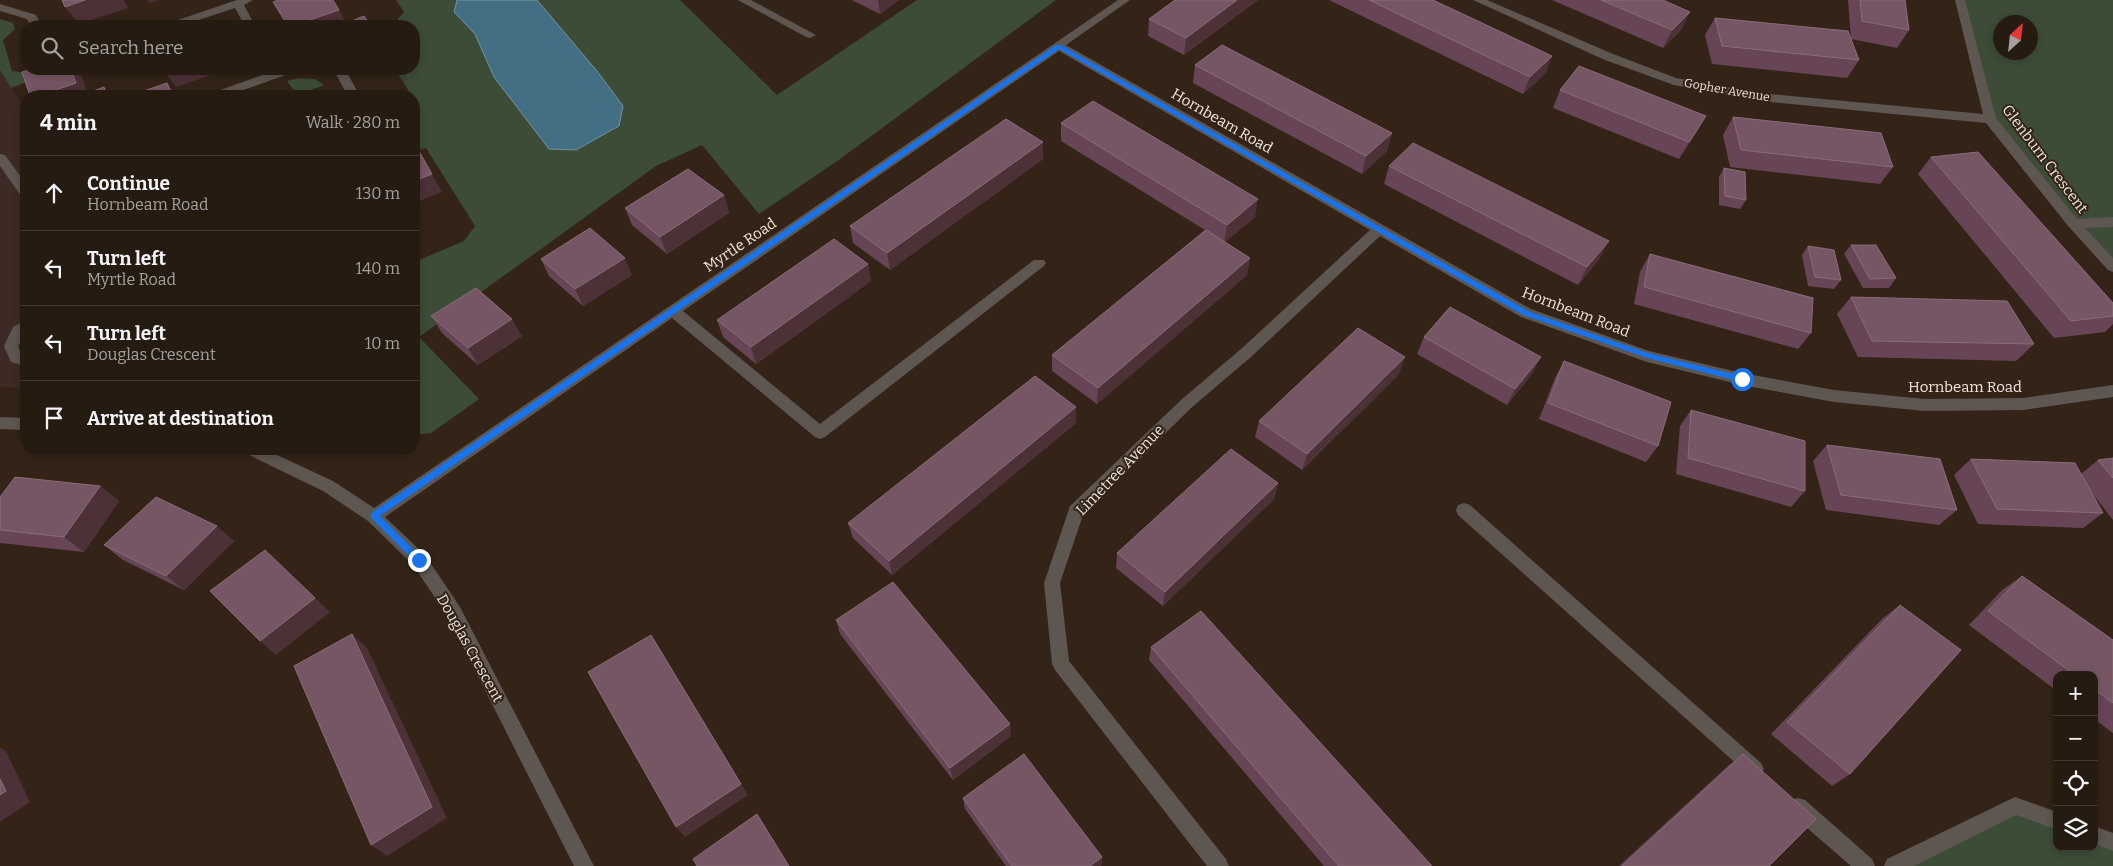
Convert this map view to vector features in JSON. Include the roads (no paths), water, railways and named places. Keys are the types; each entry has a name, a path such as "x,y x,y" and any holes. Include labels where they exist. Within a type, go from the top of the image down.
{"street":[{"path":"744,0 810,34"},
{"name":"Myrtle Road","path":"374,516 1125,0"},
{"name":"Gopher Avenue","path":"1478,0 1610,57 1674,81 1760,96 1990,119"},
{"name":"Glenburn Crescent","path":"1960,0 1990,119 2074,224 2113,267"},
{"path":"188,20 243,2 248,20"},
{"path":"0,7 32,17 33,20"},
{"name":"Hornbeam Road","path":"1059,46 1526,313 1647,356 1742,379 1834,396 1924,405 2024,404 2113,391"},
{"path":"230,90 265,75"},
{"path":"342,75 351,90"},
{"path":"2,158 20,184"},
{"path":"2074,224 2113,222"},
{"name":"Limetree Avenue","path":"1219,866 1061,664 1052,583 1076,511 1186,404 1246,353 1379,229"},
{"path":"673,311 820,432 1039,262"},
{"path":"20,330 5,348 16,358 20,359"},
{"path":"0,423 20,424"},
{"name":"Douglas Crescent","path":"263,455 328,486 374,516 419,560 454,612 584,866"},
{"path":"1464,510 1769,781"},
{"path":"1784,794 1865,866"},
{"path":"1894,866 2015,806 2053,820"},
{"path":"2098,836 2113,842"}],"water":[{"path":"457,0 537,0 597,71 623,106 619,126 576,150 549,149 494,77 475,34 454,12"}]}
